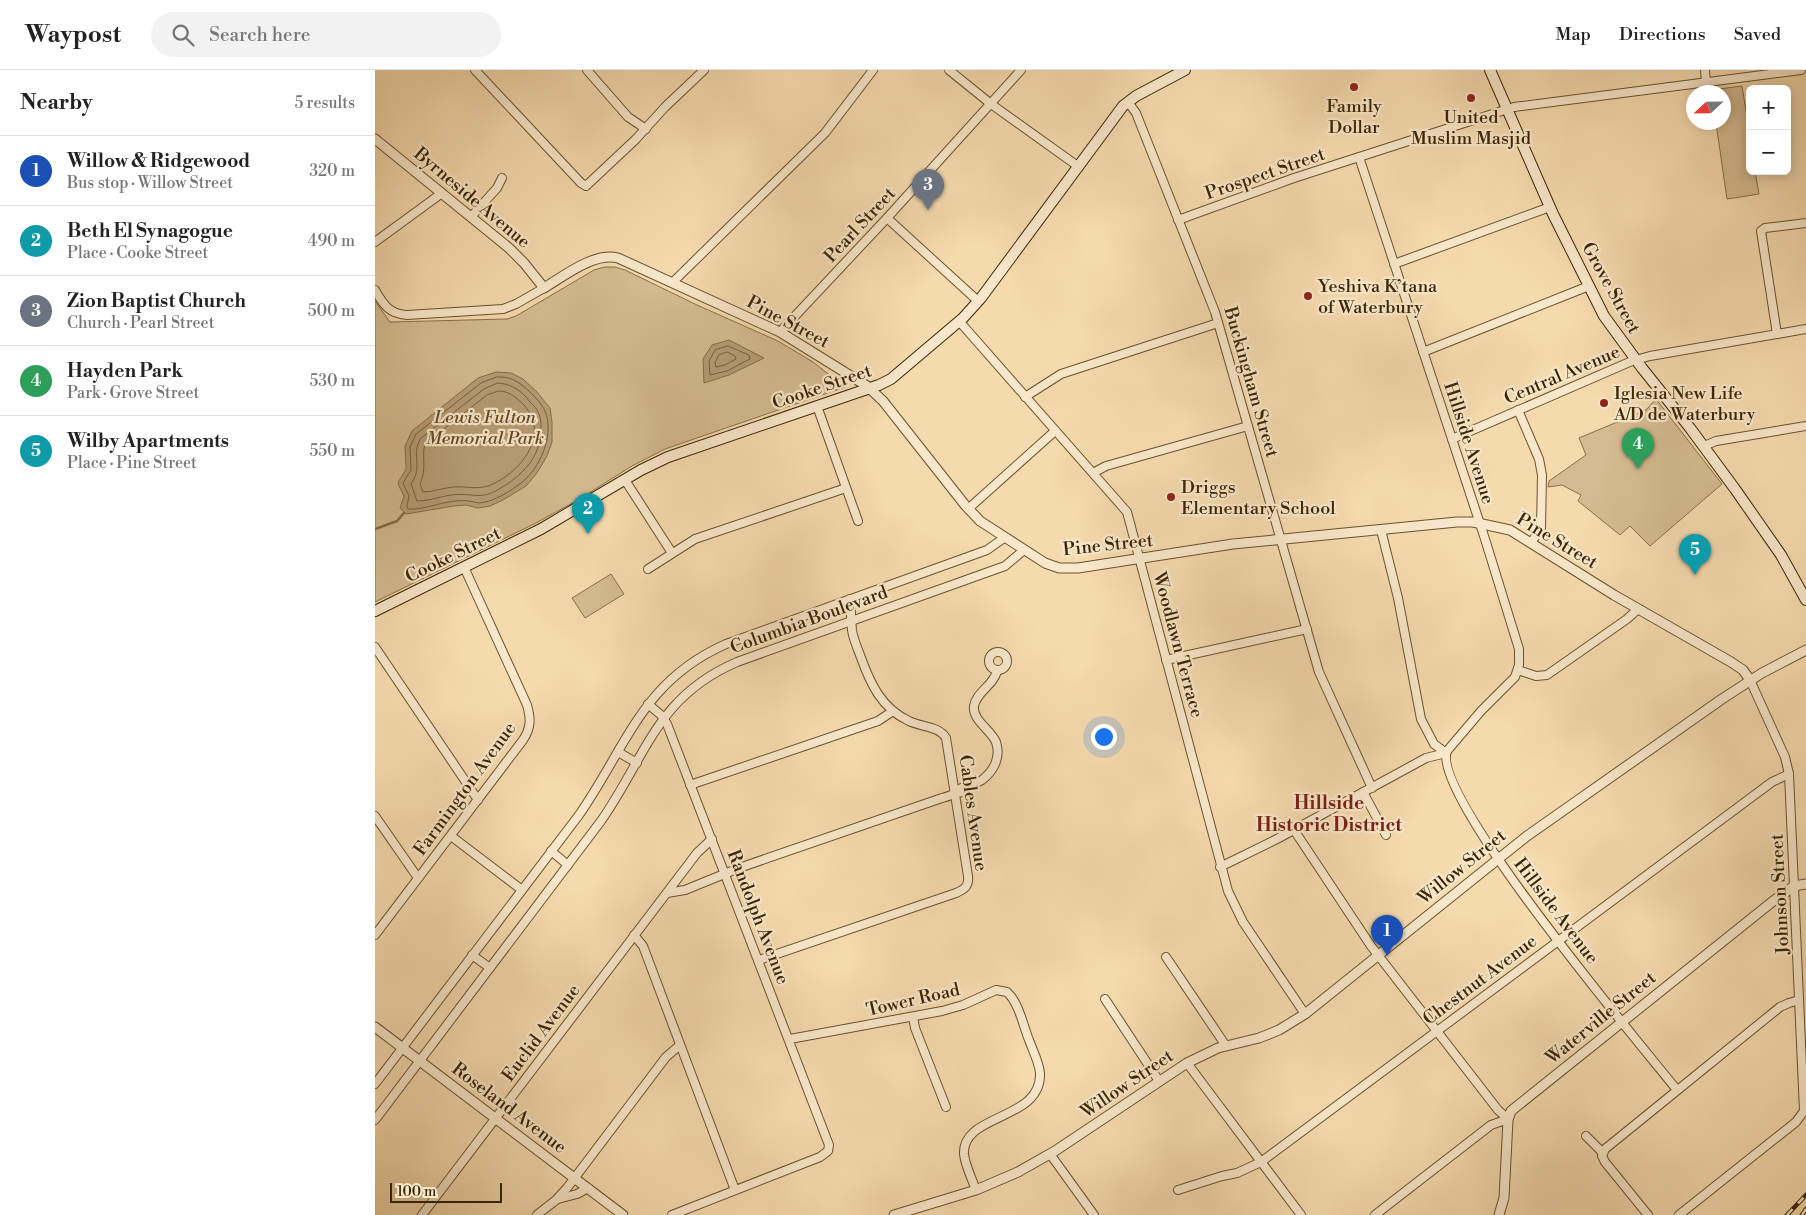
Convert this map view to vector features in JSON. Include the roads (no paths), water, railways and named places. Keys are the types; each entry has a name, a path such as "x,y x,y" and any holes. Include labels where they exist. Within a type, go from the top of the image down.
{"main road":[{"name":"Cooke Street","path":"375,612 554,522 625,480 676,453 870,388 891,379 959,321 978,301 1115,116 1128,102 1185,70"},
{"name":"Grove Street","path":"1490,70 1550,207 1608,321 1703,446 1781,556 1806,600"}],"street":[{"path":"587,70 628,117 646,129"},
{"path":"480,72 581,183 586,186 704,70"},
{"path":"673,282 825,133 873,70"},
{"path":"949,70 991,104 1079,167"},
{"name":"Pearl Street","path":"780,332 887,218 1021,70"},
{"path":"1705,70 1706,82"},
{"name":"Prospect Street","path":"1178,220 1294,178 1522,106 1801,70"},
{"name":"Buckingham Street","path":"1128,102 1136,113 1212,304 1319,672 1372,788"},
{"name":"Byrneside Avenue","path":"375,139 514,253 544,288"},
{"name":"Hillside Avenue","path":"1359,157 1517,640 1520,657 1518,670"},
{"path":"471,217 497,188 502,178"},
{"path":"375,242 442,193"},
{"path":"1394,264 1550,207"},
{"path":"887,218 978,301"},
{"path":"1777,334 1761,239 1762,230 1765,228 1806,223"},
{"name":"Pine Street","path":"375,290 389,310 397,314 503,309 516,304 587,263 606,256 622,259 780,332 870,388 883,401 980,521 1045,563 1064,568 1077,568 1228,545 1463,522 1480,523 1507,528 1638,609 1737,665 1749,680"},
{"path":"1423,352 1589,286"},
{"name":"Woodlawn Terrace","path":"959,321 1127,512 1220,867 1230,897 1239,915 1305,1014"},
{"path":"1025,396 1061,374 1218,323"},
{"name":"Central Avenue","path":"1451,439 1636,360 1806,329"},
{"path":"817,406 858,521"},
{"path":"1518,410 1542,470 1541,528 1531,543"},
{"path":"1093,473 1106,466 1248,426"},
{"path":"1703,446 1716,441 1806,426"},
{"path":"968,508 1055,431"},
{"path":"625,480 672,553"},
{"path":"648,569 695,538 846,488"},
{"path":"1381,530 1398,598 1421,719 1433,744 1446,754"},
{"name":"Columbia Boulevard","path":"375,1084 590,800 634,724 662,687 677,673 713,650 987,550 1004,538"},
{"name":"Columbia Boulevard","path":"375,1120 378,1110 420,1061 610,809 663,718 689,690 727,666 1005,566 1024,550"},
{"name":"Farmington Avenue","path":"375,935 523,740 529,729 530,721 527,706 464,567"},
{"name":"Cables Avenue","path":"759,960 965,889 968,884 945,736 939,731 909,721 893,711 879,696 871,684 853,634 850,599"},
{"path":"1220,867 1294,830 1426,758 1446,754 1481,711 1513,680 1518,670 1536,676 1547,675 1627,619 1638,609"},
{"path":"1166,660 1307,629"},
{"path":"375,646 478,800"},
{"name":"Willow Street","path":"894,1215 976,1190 1019,1172 1051,1154 1187,1063 1226,1046 1259,1038 1279,1030 1305,1014 1498,859 1597,786 1749,680 1806,650"},
{"path":"667,893 685,890 739,868 955,792 962,793 968,790 989,774 997,759 995,740 977,717 974,709 977,700 994,678 997,670"},
{"name":"Johnson Street","path":"1679,1215 1797,1122 1803,1114 1789,774 1787,762 1749,680"},
{"name":"Randolph Avenue","path":"648,704 663,718 828,1139 828,1152 823,1155 735,1190"},
{"path":"690,785 878,721 893,711"},
{"path":"618,752 637,763"},
{"name":"Hillside Avenue","path":"1446,754 1445,759 1448,770 1457,792 1498,859 1558,941 1677,1090"},
{"name":"Chestnut Avenue","path":"1178,1190 1237,1173 1261,1162 1772,782 1789,774"},
{"path":"1363,792 1386,835"},
{"path":"375,816 418,878"},
{"path":"1294,830 1379,955 1498,1110 1509,1119"},
{"path":"451,836 521,890"},
{"name":"Euclid Avenue","path":"422,1215 701,848 712,839"},
{"path":"551,851 568,865"},
{"path":"1794,886 1806,884"},
{"name":"Waterville Street","path":"1509,1119 1510,1113 1514,1109 1794,886"},
{"path":"634,935 643,946 735,1190 671,1215"},
{"path":"472,955 490,968"},
{"path":"1166,957 1226,1046"},
{"name":"Tower Road","path":"790,1039 955,1008 993,991 1004,991 1009,994 1037,1060 1039,1079 1037,1089 1021,1106 978,1129 966,1143 965,1157 976,1190"},
{"path":"1105,999 1159,1082"},
{"path":"1603,1153 1611,1143 1780,1008 1799,1000"},
{"path":"913,1017 915,1028 946,1107"},
{"name":"Roseland Avenue","path":"375,1027 623,1215"},
{"path":"537,1215 556,1200 575,1178 666,1057 680,1045"},
{"path":"1187,1063 1301,1215"},
{"path":"1375,1215 1491,1125 1509,1119"},
{"path":"1499,1215 1504,1198 1509,1119"},
{"path":"1587,1136 1603,1153 1605,1162 1648,1215"},
{"path":"1051,1154 1094,1215"},
{"path":"556,1200 577,1194 588,1188"}],"water":[{"path":"729,340 764,358 729,375 704,383 703,359 712,345"},
{"path":"496,372 511,373 523,379 550,408 552,442 547,456 537,473 526,486 490,506 478,508 466,505 454,506 406,514 400,508 404,496 399,482 406,469 405,446 412,431 478,378"}],"waterway":[{"path":"375,529 397,521 404,513"}],"railway":[{"path":"1787,1215 1806,1195"},
{"path":"1802,1215 1806,1209"}],"place":[{"name":"Family Dollar","path":"1354,87"},
{"name":"United Muslim Masjid","path":"1471,98"},
{"name":"Zion Baptist Church","path":"928,210"},
{"name":"Yeshiva K’tana of Waterbury","path":"1308,296"},
{"name":"Iglesia New Life A/D de Waterbury","path":"1604,403"},
{"name":"Hayden Park","path":"1638,469"},
{"name":"Driggs Elementary School","path":"1171,497"},
{"name":"Beth El Synagogue","path":"588,534"},
{"name":"Wilby Apartments","path":"1695,575"},
{"name":"Willow & Ridgewood","path":"1387,956"}],"district":[{"name":"Hillside Historic District","path":"1329,814"}],"park label":[{"name":"Lewis Fulton Memorial Park","path":"485,427"}]}
